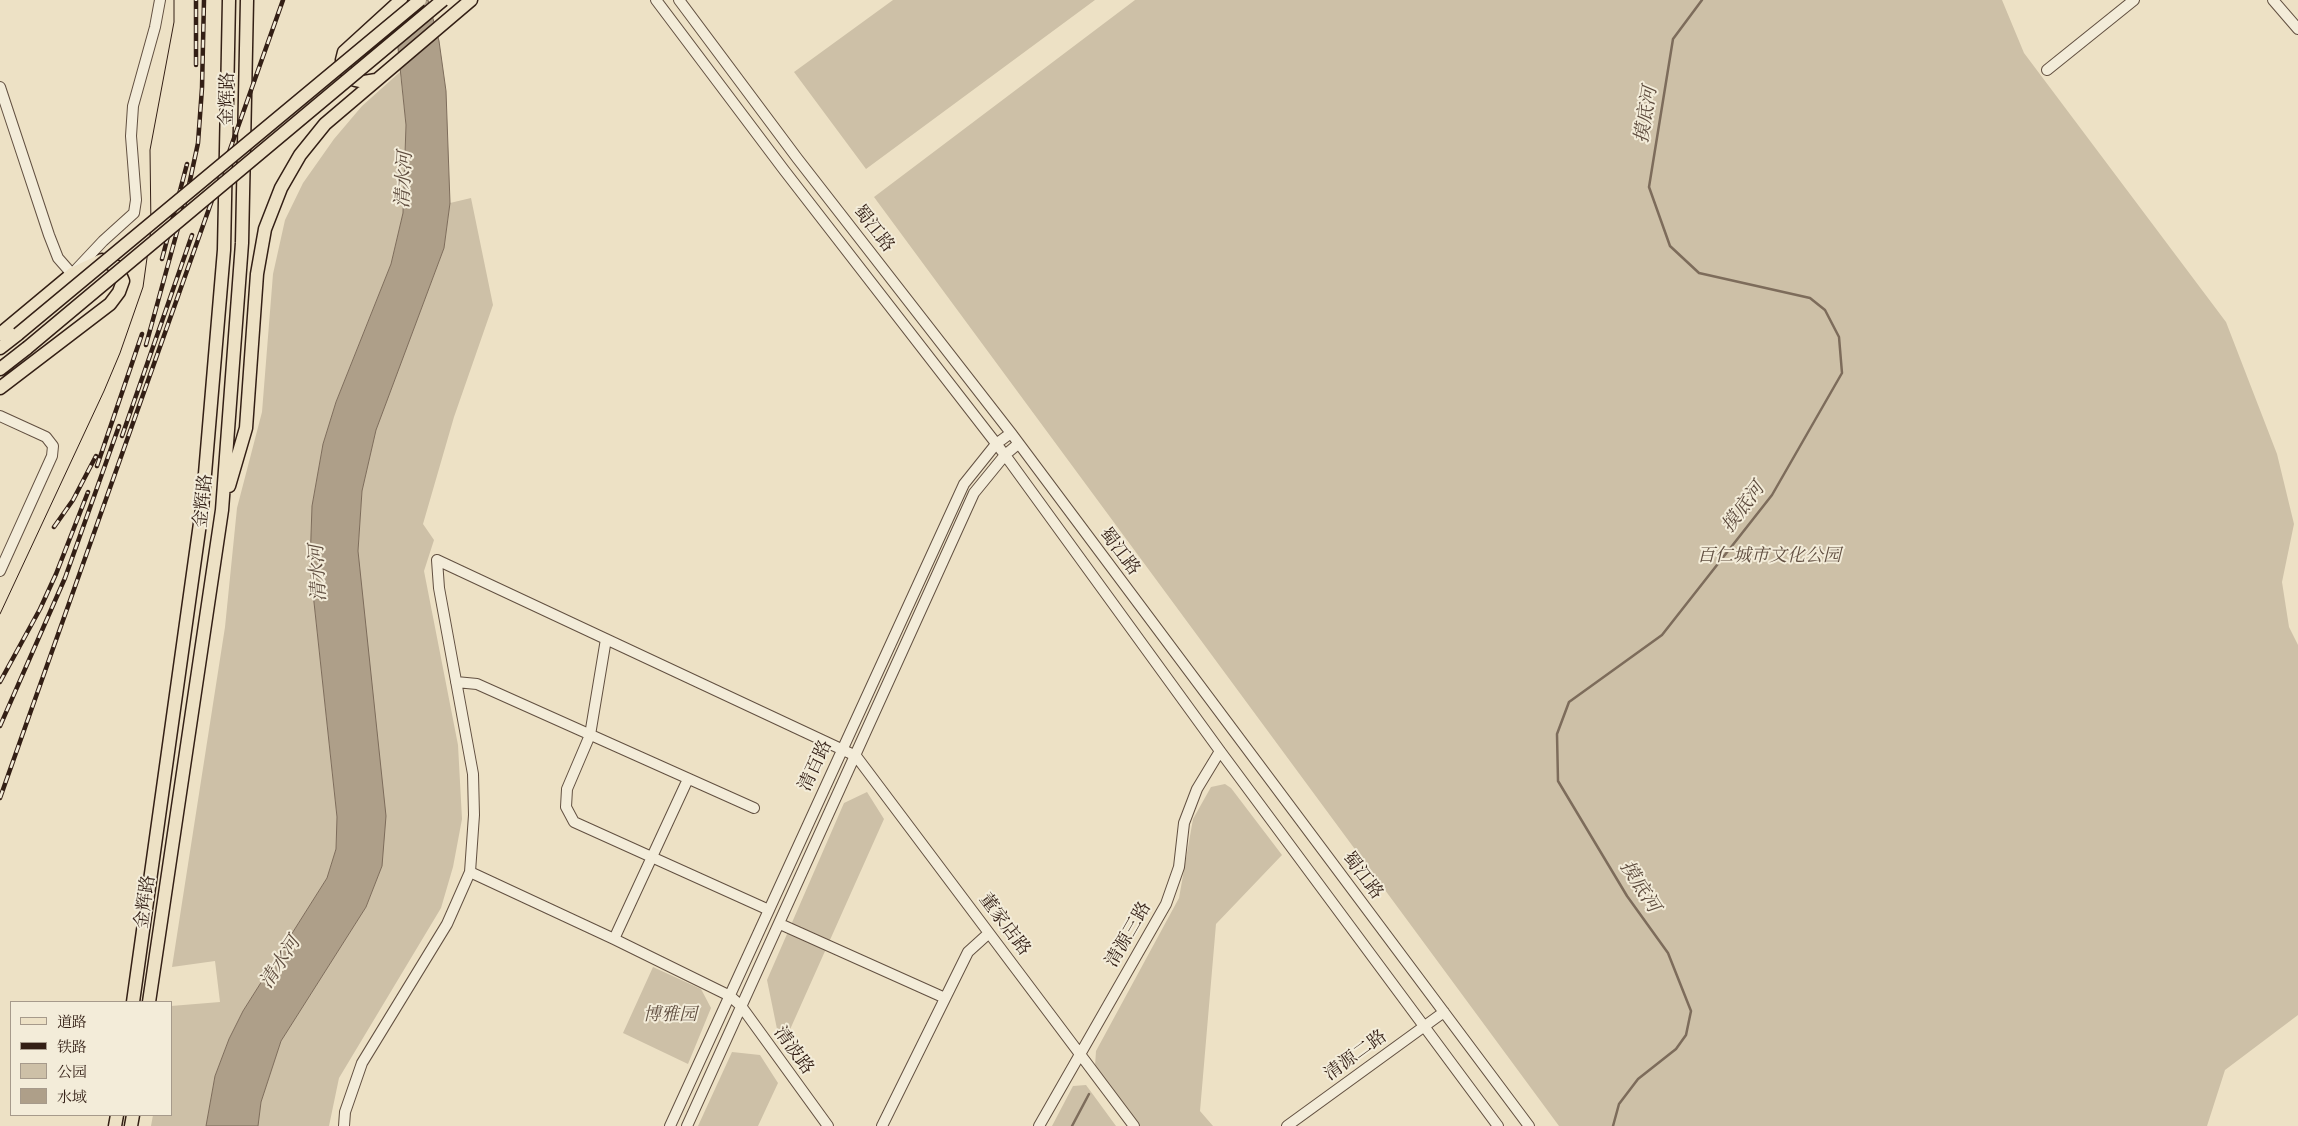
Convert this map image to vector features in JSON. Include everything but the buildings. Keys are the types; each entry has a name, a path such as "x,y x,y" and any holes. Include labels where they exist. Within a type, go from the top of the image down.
{"main road":[{"name":"金辉路","path":"133,1001 202,509 224,250 229,0"},
{"name":"金辉路","path":"149,1001 222,510 242,243 248,0"},
{"path":"380,77 364,82 355,80 345,70 342,60 344,52 401,0"},
{"path":"0,348 420,0"},
{"path":"0,369 443,0"},
{"path":"222,510 246,428 257,274 265,229 281,188 300,155 325,124 471,0"},
{"path":"0,334 72,274 102,260 117,267 123,281 119,292 110,304 0,388"}],"street":[{"path":"0,87 49,235 58,258 72,274 134,213 136,200 131,136 133,106 155,27 160,0"},
{"name":"蜀江路","path":"656,0 784,170 1005,455 1220,751 1498,1126"},
{"name":"蜀江路","path":"679,0 797,158 1011,433 1529,1126"},
{"path":"2047,70 2134,0"},
{"path":"2273,0 2298,29"},
{"path":"0,416 46,437 53,446 52,456 0,571"},
{"name":"清百路","path":"670,1126 964,484 996,444 1011,433"},
{"name":"清百路","path":"687,1126 974,493 1005,455 1018,444"},
{"name":"董家店路","path":"456,682 439,588 437,560 856,756 1134,1126"},
{"path":"606,639 590,735 567,789 566,807 574,822 768,910"},
{"path":"344,1126 346,1112 362,1063 447,924 470,872 474,815 473,774 456,682 477,684 754,808"},
{"name":"清源三路","path":"1039,1126 1166,904 1179,867 1184,823 1197,789 1220,751"},
{"path":"614,939 688,779"},
{"name":"清波路","path":"470,872 614,939 730,996 741,1006 828,1126"},
{"path":"780,924 945,998"},
{"path":"882,1126 968,952 990,933"},
{"name":"清源二路","path":"1287,1126 1444,1012"}],"green space":[{"path":"893,0 1095,0 866,169 794,72"},
{"name":"百仁城市文化公园","path":"1135,0 2002,0 2024,53 2226,322 2277,454 2294,524 2282,582 2289,627 2298,645 2298,1015 2225,1070 2207,1126 1559,1126 874,197"},
{"path":"400,72 406,125 403,213 391,264 336,402 323,444 312,506 310,565 337,817 336,849 327,878 243,1011 229,1039 215,1076 206,1126 151,1126 153,1116 172,1116 172,1006 220,1002 215,961 172,967 225,627 237,508 262,412 273,274 285,220 303,183 334,139 362,106"},
{"path":"471,198 493,305 454,417 423,524 434,540 424,571 458,745 462,819 453,867 441,908 339,1078 329,1126 258,1126 261,1102 281,1041 366,907 382,866 358,551 362,491 376,429 444,248 450,203"},
{"path":"1225,784 1231,788 1282,855 1216,924 1200,1111 1213,1126 1139,1126 1095,1066 1096,1051 1179,898 1193,819 1211,787"},
{"path":"867,792 884,819 788,1034 777,1029 767,980 844,803"},
{"name":"博雅园","path":"653,967 701,989 711,1008 688,1064 623,1033"},
{"path":"732,1052 760,1055 778,1083 758,1126 698,1126"},
{"path":"1086,1085 1116,1126 1052,1126 1073,1086"}],"water":[{"name":"清水河","path":"393,0 428,0 439,41 446,91 450,203 444,248 376,430 362,491 358,551 386,816 382,866 366,907 281,1041 261,1102 258,1126 206,1126 215,1076 229,1039 243,1011 327,878 336,849 337,817 310,565 312,506 323,444 336,402 391,264 403,213 406,125"}],"waterway":[{"name":"摸底河","path":"1613,1126 1619,1104 1638,1079 1676,1049 1686,1035 1691,1011 1668,953 1627,896 1558,781 1557,734 1569,702 1662,635 1772,495 1842,373 1839,337 1825,310 1810,298 1699,273 1670,246 1649,187 1673,39 1702,0"},
{"path":"1072,1126 1089,1094"}],"tram line":[{"path":"0,614 104,391 120,353 143,287 151,229 150,150 174,22 174,0"}],"railway":[{"path":"196,0 196,65"},
{"path":"146,345 186,199 198,143 202,88 204,0"},
{"path":"0,798 283,0"},
{"path":"162,259 187,164"},
{"path":"122,436 192,235"},
{"path":"97,466 142,334"},
{"path":"0,726 65,578 119,426"},
{"path":"54,527 73,500 96,456"},
{"path":"0,682 40,609 56,574 88,492"}]}
